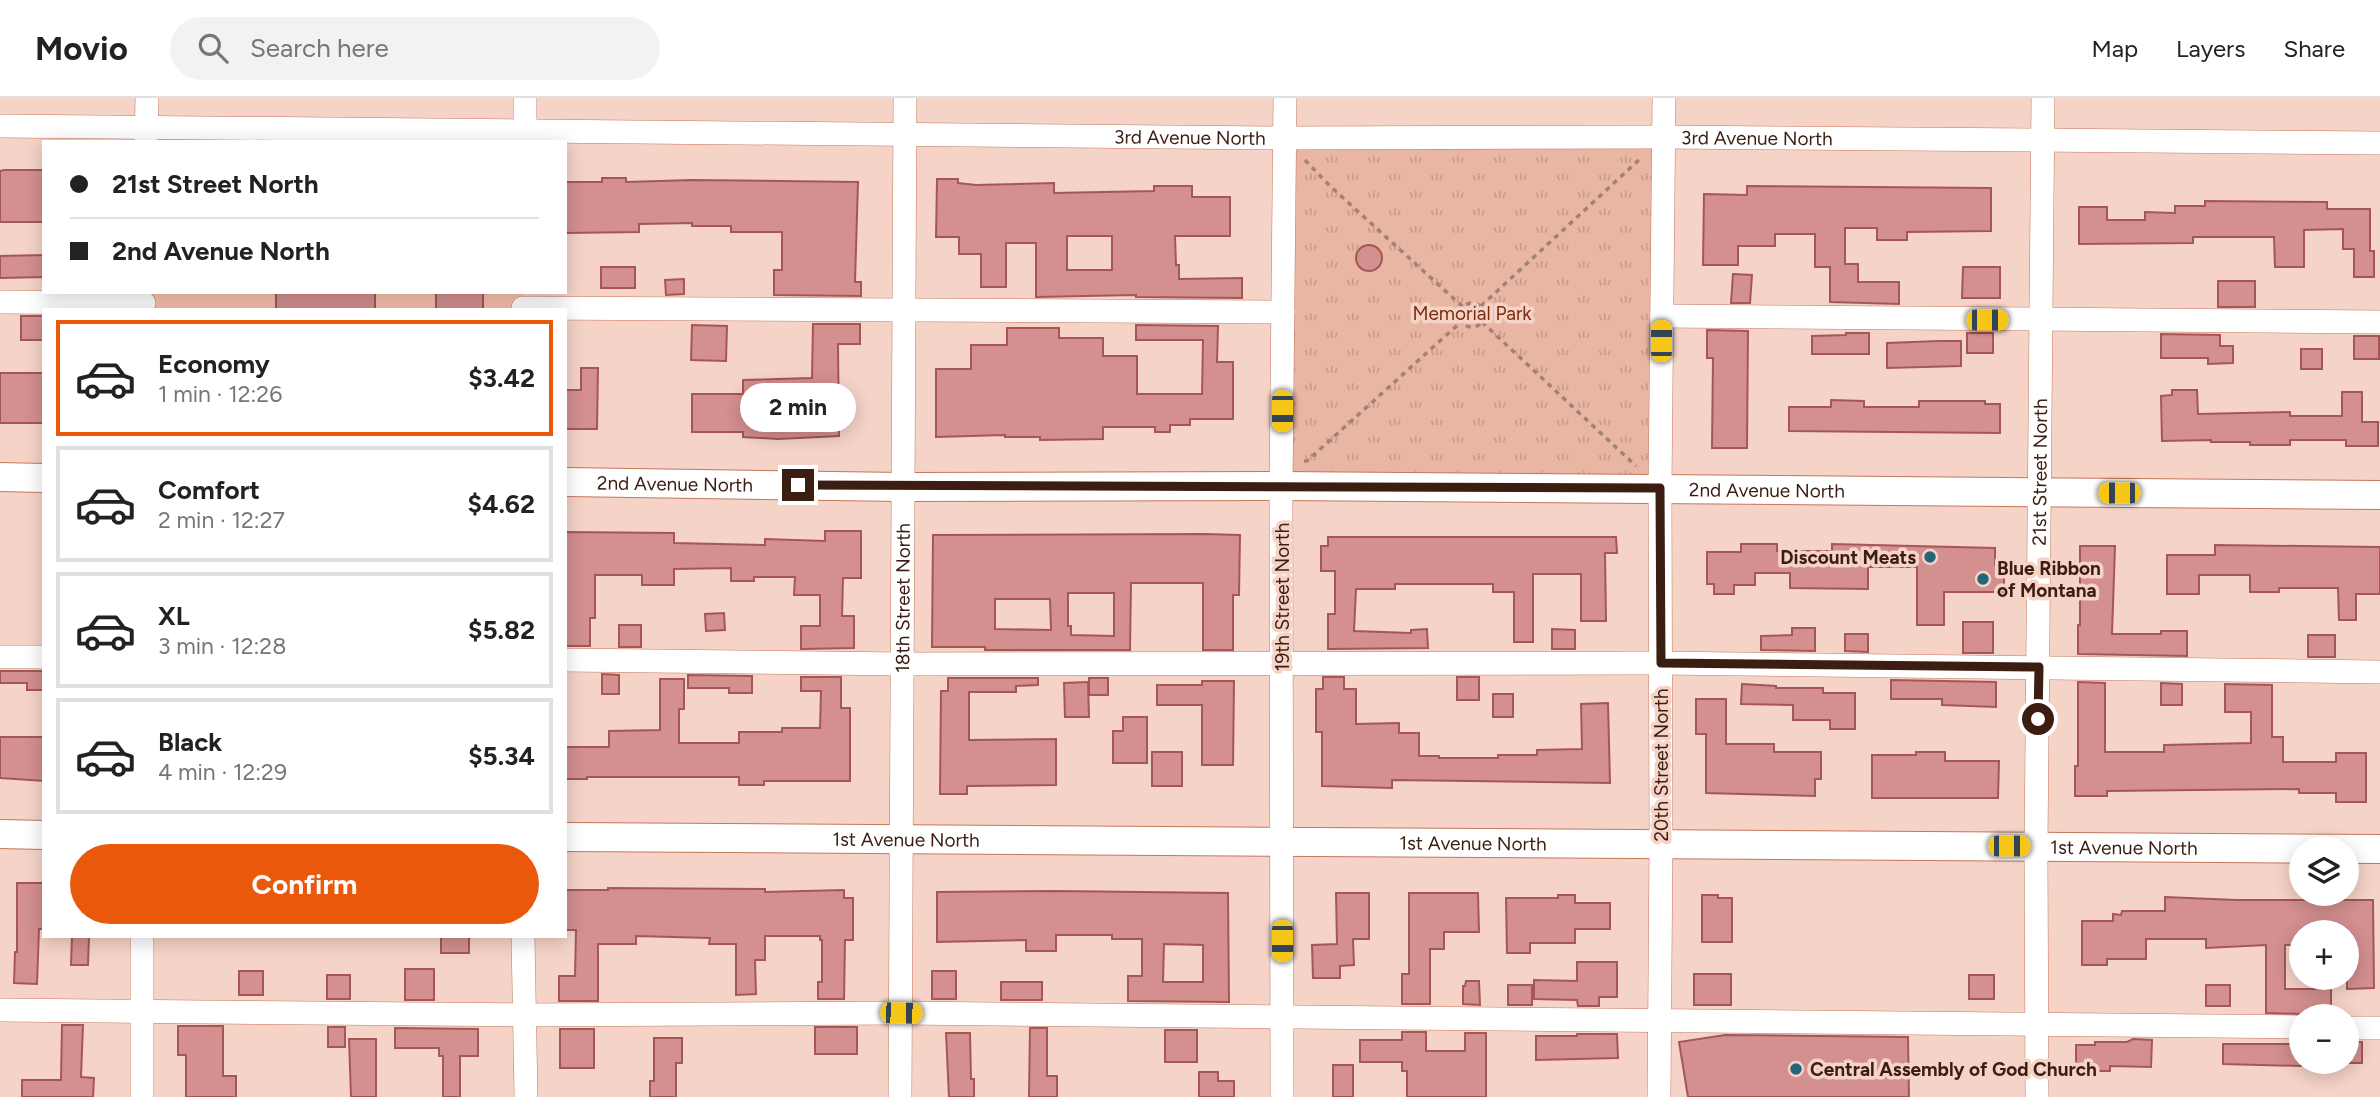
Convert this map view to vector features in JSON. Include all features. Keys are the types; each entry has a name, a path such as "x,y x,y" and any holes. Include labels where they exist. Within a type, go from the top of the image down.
{"main road":[{"path":"0,477 42,478"},
{"name":"2nd Avenue North","path":"567,482 902,487 1660,488 2380,495"},
{"path":"0,834 42,835"},
{"name":"1st Avenue North","path":"567,837 2380,849"}],"street":[{"path":"146,98 147,134"},
{"path":"525,136 526,98"},
{"name":"18th Street North","path":"900,1097 905,98"},
{"name":"19th Street North","path":"1282,1097 1281,486 1285,98"},
{"name":"20th Street North","path":"1659,1097 1664,98"},
{"name":"21st Street North","path":"2037,1097 2036,847 2043,98"},
{"name":"3rd Avenue North","path":"0,126 147,134 1663,137 2380,144"},
{"path":"0,302 144,302"},
{"path":"523,304 1283,312"},
{"path":"1662,317 2380,322"},
{"path":"0,657 42,657"},
{"path":"567,660 902,664 1661,663 2380,672"},
{"path":"142,938 142,1097"},
{"path":"523,938 526,1097"},
{"path":"0,1010 524,1016 901,1013 2289,1027"},
{"path":"2359,1028 2380,1028"}],"path":[{"path":"1480,306 1663,137"},
{"path":"1285,138 1329,186 1463,307"},
{"path":"1472,303 1480,306 1484,315 1482,322 1472,327 1462,321 1460,315 1463,307 1472,303"},
{"path":"1295,461 1307,461 1462,321"},
{"path":"1482,322 1660,488"}],"shaded area":[{"path":"145,294 524,294 524,308 145,308"}],"green space":[{"name":"Memorial Park","path":"1663,137 1660,488 1281,486 1285,138"}],"building":[{"path":"42,170 42,222 0,222 0,171"},
{"path":"602,178 626,178 626,182 858,182 855,282 861,282 861,296 774,295 774,270 782,270 782,232 731,232 731,226 692,226 692,223 639,224 639,232 567,233 567,182 602,182"},
{"path":"937,179 958,179 958,183 976,185 1054,183 1054,193 1154,191 1154,186 1192,186 1192,197 1230,197 1230,236 1175,236 1179,279 1242,278 1242,298 1136,295 1036,297 1036,243 1006,243 1006,287 981,287 981,254 959,254 959,237 936,237","holes":["1067,236 1112,236 1112,270 1067,270"]},
{"path":"1747,186 1991,188 1991,231 1907,232 1907,240 1877,240 1877,228 1845,228 1845,264 1858,264 1858,282 1899,282 1899,304 1830,302 1830,267 1815,267 1815,234 1775,234 1775,246 1738,246 1738,265 1703,265 1704,194 1747,195"},
{"path":"2205,201 2327,202 2327,209 2370,209 2370,251 2374,251 2374,277 2354,277 2354,249 2343,249 2343,229 2304,230 2304,267 2275,267 2274,237 2193,237 2193,243 2079,244 2079,207 2107,207 2107,220 2145,220 2145,212 2175,213 2175,206 2205,206"},
{"path":"1369,245 1378,249 1382,258 1378,267 1369,271 1360,267 1356,258 1360,249"},
{"path":"42,255 42,277 0,278 0,256"},
{"path":"601,267 635,267 635,288 601,288"},
{"path":"1963,267 2000,267 2000,298 1962,298"},
{"path":"1733,274 1752,275 1750,303 1731,303"},
{"path":"684,279 684,294 666,295 665,280"},
{"path":"2218,281 2255,281 2255,307 2218,307"},
{"path":"276,294 375,294 375,308 276,308"},
{"path":"436,294 483,294 483,308 436,308"},
{"path":"21,316 42,316 42,340 21,340"},
{"path":"813,324 860,324 860,344 838,344 839,436 778,439 743,437 743,432 692,432 692,394 743,394 743,380 812,378"},
{"path":"692,325 727,326 726,361 691,360"},
{"path":"1136,325 1218,326 1217,362 1233,362 1233,419 1190,419 1190,425 1170,425 1170,432 1155,432 1155,427 1103,427 1103,439 1040,440 1040,437 1005,435 936,437 936,369 971,369 971,345 1007,345 1007,328 1059,328 1059,338 1103,338 1103,356 1137,356 1137,394 1202,394 1203,340 1136,340"},
{"path":"1707,330 1748,331 1747,448 1712,448 1713,358 1707,358"},
{"path":"1869,333 1869,354 1812,354 1812,336"},
{"path":"1967,333 1993,333 1993,353 1967,353"},
{"path":"2161,334 2220,335 2220,346 2233,346 2233,363 2208,364 2208,358 2161,358"},
{"path":"2354,336 2379,336 2379,359 2354,359"},
{"path":"1961,341 1961,366 1887,368 1887,343"},
{"path":"2301,349 2322,349 2322,369 2301,369"},
{"path":"581,368 598,368 597,429 567,429 567,390 581,390"},
{"path":"0,373 42,373 42,423 0,423"},
{"path":"2172,390 2197,390 2198,414 2290,412 2290,416 2342,416 2342,392 2362,392 2362,422 2378,422 2378,446 2346,446 2346,440 2290,440 2290,445 2250,445 2250,442 2211,440 2162,441 2161,396 2172,395"},
{"path":"1831,400 1864,401 1864,407 1919,407 1919,401 1985,401 1985,404 2000,404 2000,433 1789,431 1789,407 1831,407"},
{"path":"825,531 861,531 861,578 843,578 842,616 854,616 854,648 801,649 801,626 820,626 820,595 794,595 795,577 754,577 754,581 731,581 731,568 674,569 674,585 642,585 642,575 595,575 595,618 590,618 590,646 567,646 567,532 674,533 674,543 765,545 765,539 825,541"},
{"path":"933,535 1240,535 1239,595 1233,595 1233,650 1203,650 1203,583 1131,583 1130,650 985,650 985,647 932,647","holes":["1068,593 1114,593 1114,636 1071,635 1071,626 1068,626","995,599 1050,599 1051,630 995,629"]},
{"path":"1328,537 1616,537 1617,553 1605,553 1606,621 1581,621 1581,574 1533,574 1533,642 1514,642 1514,592 1493,592 1493,584 1395,584 1395,589 1356,589 1354,631 1411,633 1411,630 1427,629 1428,648 1328,649 1328,614 1335,614 1335,571 1321,571 1321,546 1328,546"},
{"path":"1741,544 1777,544 1777,551 1832,551 1832,544 1995,548 1995,565 2004,565 2004,592 1944,592 1944,625 1917,625 1917,567 1868,567 1868,589 1790,588 1790,573 1755,573 1755,585 1734,585 1734,594 1714,594 1714,584 1707,584 1707,552 1741,552"},
{"path":"2215,545 2380,547 2380,594 2356,594 2356,620 2339,620 2338,588 2279,588 2279,592 2250,592 2250,575 2199,575 2199,594 2167,594 2167,555 2215,555"},
{"path":"2080,546 2115,546 2112,634 2187,631 2187,656 2078,654"},
{"path":"724,613 725,630 706,631 705,614"},
{"path":"1963,622 1993,622 1993,653 1963,653"},
{"path":"619,625 641,625 641,647 619,647"},
{"path":"1792,628 1815,628 1815,651 1761,650 1761,636 1792,635"},
{"path":"1552,629 1575,630 1575,649 1552,649"},
{"path":"1845,634 1868,634 1868,652 1845,651"},
{"path":"2308,635 2335,635 2335,657 2308,657"},
{"path":"0,671 42,671 42,690 27,690 27,683 0,683"},
{"path":"602,674 619,675 619,694 602,694"},
{"path":"688,675 752,676 752,693 729,693 729,688 688,688"},
{"path":"801,677 841,677 841,708 850,708 850,781 764,781 764,785 739,785 739,777 567,779 567,747 609,747 609,731 660,730 660,679 684,679 684,709 679,709 679,743 739,743 739,732 782,732 782,728 820,728 821,691 801,691"},
{"path":"1323,677 1344,677 1344,689 1356,689 1356,724 1399,723 1399,733 1419,733 1419,756 1439,758 1498,758 1498,755 1537,755 1537,750 1582,749 1581,704 1608,703 1610,783 1392,780 1392,788 1322,786 1322,732 1316,732 1316,689 1323,689"},
{"path":"1457,677 1479,677 1479,700 1457,700"},
{"path":"948,678 1038,678 1038,685 1016,686 1016,692 969,692 969,740 1056,739 1056,785 967,786 967,794 940,794 941,691 948,691"},
{"path":"1089,678 1108,678 1108,695 1089,695"},
{"path":"1891,680 1996,682 1996,707 1942,705 1942,699 1891,699"},
{"path":"1202,681 1234,681 1233,765 1202,765 1202,705 1157,705 1157,685 1202,685"},
{"path":"1088,682 1089,717 1065,717 1064,683"},
{"path":"2078,682 2105,683 2105,752 2164,752 2164,745 2251,743 2251,712 2225,712 2225,684 2272,685 2272,737 2283,737 2283,762 2336,762 2336,753 2366,753 2366,802 2336,802 2336,793 2299,793 2299,789 2107,791 2107,796 2075,796 2075,766 2078,766"},
{"path":"2161,683 2182,684 2182,705 2161,705"},
{"path":"1742,684 1776,688 1823,688 1823,693 1855,693 1855,729 1830,729 1830,720 1793,720 1793,705 1741,704"},
{"path":"1493,694 1513,694 1513,717 1493,717"},
{"path":"1696,699 1726,699 1726,744 1774,744 1774,752 1821,752 1821,779 1815,779 1815,796 1706,793 1706,734 1696,734"},
{"path":"1123,717 1147,717 1147,763 1113,763 1113,731 1123,731"},
{"path":"0,737 42,737 42,781 0,778"},
{"path":"1152,752 1182,752 1182,786 1152,786"},
{"path":"1916,752 1945,752 1945,761 1999,761 1998,798 1872,798 1872,755 1916,755"},
{"path":"17,883 42,883 42,929 39,929 37,984 14,983"},
{"path":"567,890 844,890 844,898 853,898 853,940 845,940 844,999 818,999 818,982 822,982 820,936 765,936 765,960 755,960 756,994 736,995 736,944 709,944 710,938 636,936 636,944 598,944 598,1001 559,1001 559,976 575,976 576,930 567,930"},
{"path":"937,892 1228,893 1229,1002 1128,1001 1128,976 1142,976 1142,939 1112,939 1112,935 1056,935 1056,951 1026,951 1026,940 937,942","holes":["1164,944 1203,945 1203,982 1163,982"]},
{"path":"1336,893 1369,893 1369,939 1353,939 1354,965 1340,966 1340,978 1313,978 1312,945 1337,944"},
{"path":"1409,893 1478,893 1479,932 1444,932 1444,949 1430,949 1430,1004 1402,1004 1402,974 1409,974"},
{"path":"1558,895 1575,895 1575,903 1610,903 1610,929 1575,929 1575,943 1530,943 1530,953 1507,953 1506,898 1558,898"},
{"path":"1702,895 1732,898 1732,942 1702,942"},
{"path":"2165,897 2289,900 2289,906 2359,906 2359,900 2373,900 2374,988 2359,989 2359,920 2289,920 2289,945 2285,945 2285,989 2331,990 2331,1004 2289,1004 2289,1014 2266,1013 2266,945 2206,948 2206,939 2146,939 2146,959 2107,959 2107,965 2082,965 2082,921 2113,921 2113,914 2121,915 2122,911 2165,911"},
{"path":"72,938 89,938 88,965 71,965"},
{"path":"441,938 469,938 469,953 441,953"},
{"path":"1577,962 1617,962 1617,997 1599,997 1599,1006 1578,1006 1577,1000 1534,999 1534,980 1577,981"},
{"path":"405,969 434,969 434,1000 405,1000"},
{"path":"239,971 263,971 263,995 239,995"},
{"path":"932,971 956,971 956,999 932,999"},
{"path":"1694,974 1731,974 1731,1005 1694,1005"},
{"path":"327,975 350,975 350,999 327,999"},
{"path":"1969,975 1994,975 1994,999 1969,999"},
{"path":"1466,981 1479,981 1480,1005 1463,1004 1463,986"},
{"path":"1001,982 1042,982 1042,1000 1001,1000"},
{"path":"1508,985 1532,985 1532,1005 1508,1005"},
{"path":"2206,985 2230,985 2230,1006 2206,1006"},
{"path":"62,1025 83,1025 81,1077 94,1078 93,1097 22,1097 22,1080 61,1080"},
{"path":"178,1026 223,1026 223,1076 236,1076 236,1097 186,1097 186,1055 178,1055"},
{"path":"328,1027 345,1027 345,1047 328,1047"},
{"path":"815,1027 857,1027 857,1054 815,1054"},
{"path":"395,1028 478,1029 478,1056 460,1056 460,1097 443,1097 443,1056 439,1056 439,1048 395,1048"},
{"path":"1030,1028 1047,1028 1047,1076 1057,1076 1057,1097 1029,1097"},
{"path":"560,1029 594,1029 594,1068 560,1068"},
{"path":"1165,1030 1197,1030 1197,1062 1165,1062"},
{"path":"1402,1032 1426,1032 1426,1051 1465,1051 1465,1033 1486,1033 1486,1097 1407,1097 1407,1071 1402,1071 1402,1062 1360,1062 1360,1040 1402,1040"},
{"path":"946,1033 970,1033 974,1097 949,1097"},
{"path":"1617,1034 1618,1058 1536,1060 1536,1036"},
{"name":"Central Assembly of God Church","path":"1725,1035 1908,1037 1909,1097 1688,1097 1679,1042"},
{"path":"654,1038 682,1038 682,1063 676,1063 676,1097 650,1097 650,1081 654,1081"},
{"path":"349,1039 376,1039 376,1097 351,1097"},
{"path":"2133,1039 2152,1040 2151,1067 2110,1066 2110,1071 2076,1071 2076,1045 2127,1042"},
{"path":"2359,1042 2362,1042 2362,1063 2359,1063"},
{"path":"2223,1044 2289,1044 2289,1066 2223,1064"},
{"path":"1333,1065 1353,1065 1353,1097 1333,1097"},
{"path":"1199,1072 1218,1072 1218,1081 1234,1081 1234,1097 1199,1097"}],"place":[{"name":"Discount Meats","path":"1930,557"},
{"name":"Blue Ribbon of Montana","path":"1983,579"},
{"name":"Central Assembly of God Church","path":"1796,1069"}],"route":[{"path":"798,485 1660,488 1661,663 2039,667 2038,719"}]}
